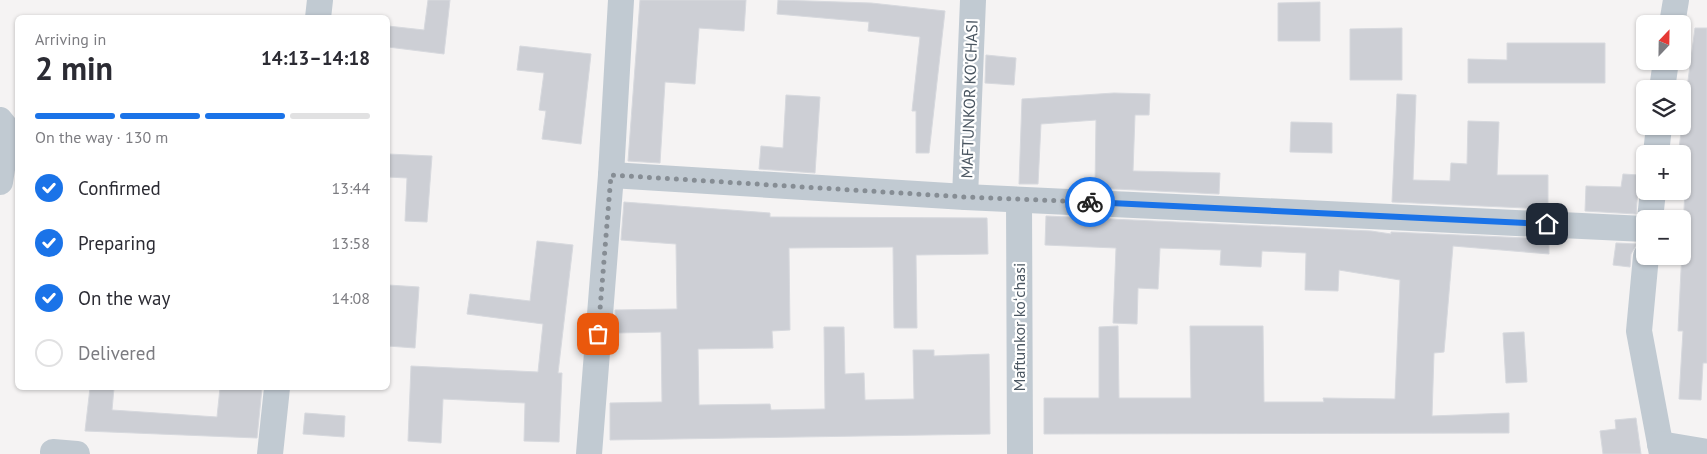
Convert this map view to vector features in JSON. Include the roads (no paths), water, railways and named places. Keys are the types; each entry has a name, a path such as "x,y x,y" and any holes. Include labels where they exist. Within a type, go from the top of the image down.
{"street":[{"path":"318,15 320,0"},
{"path":"589,454 611,175 621,0"},
{"name":"MAFTUNKOR KO'CHASI","path":"965,197 973,0"},
{"path":"1674,15 1676,0"},
{"path":"0,120 8,130 0,182"},
{"path":"611,175 1019,200 1636,229"},
{"name":"Maftunkor koʻchasi","path":"1019,200 1020,454"},
{"path":"1645,265 1639,331 1661,449 1707,452"},
{"path":"270,454 278,390"}]}
